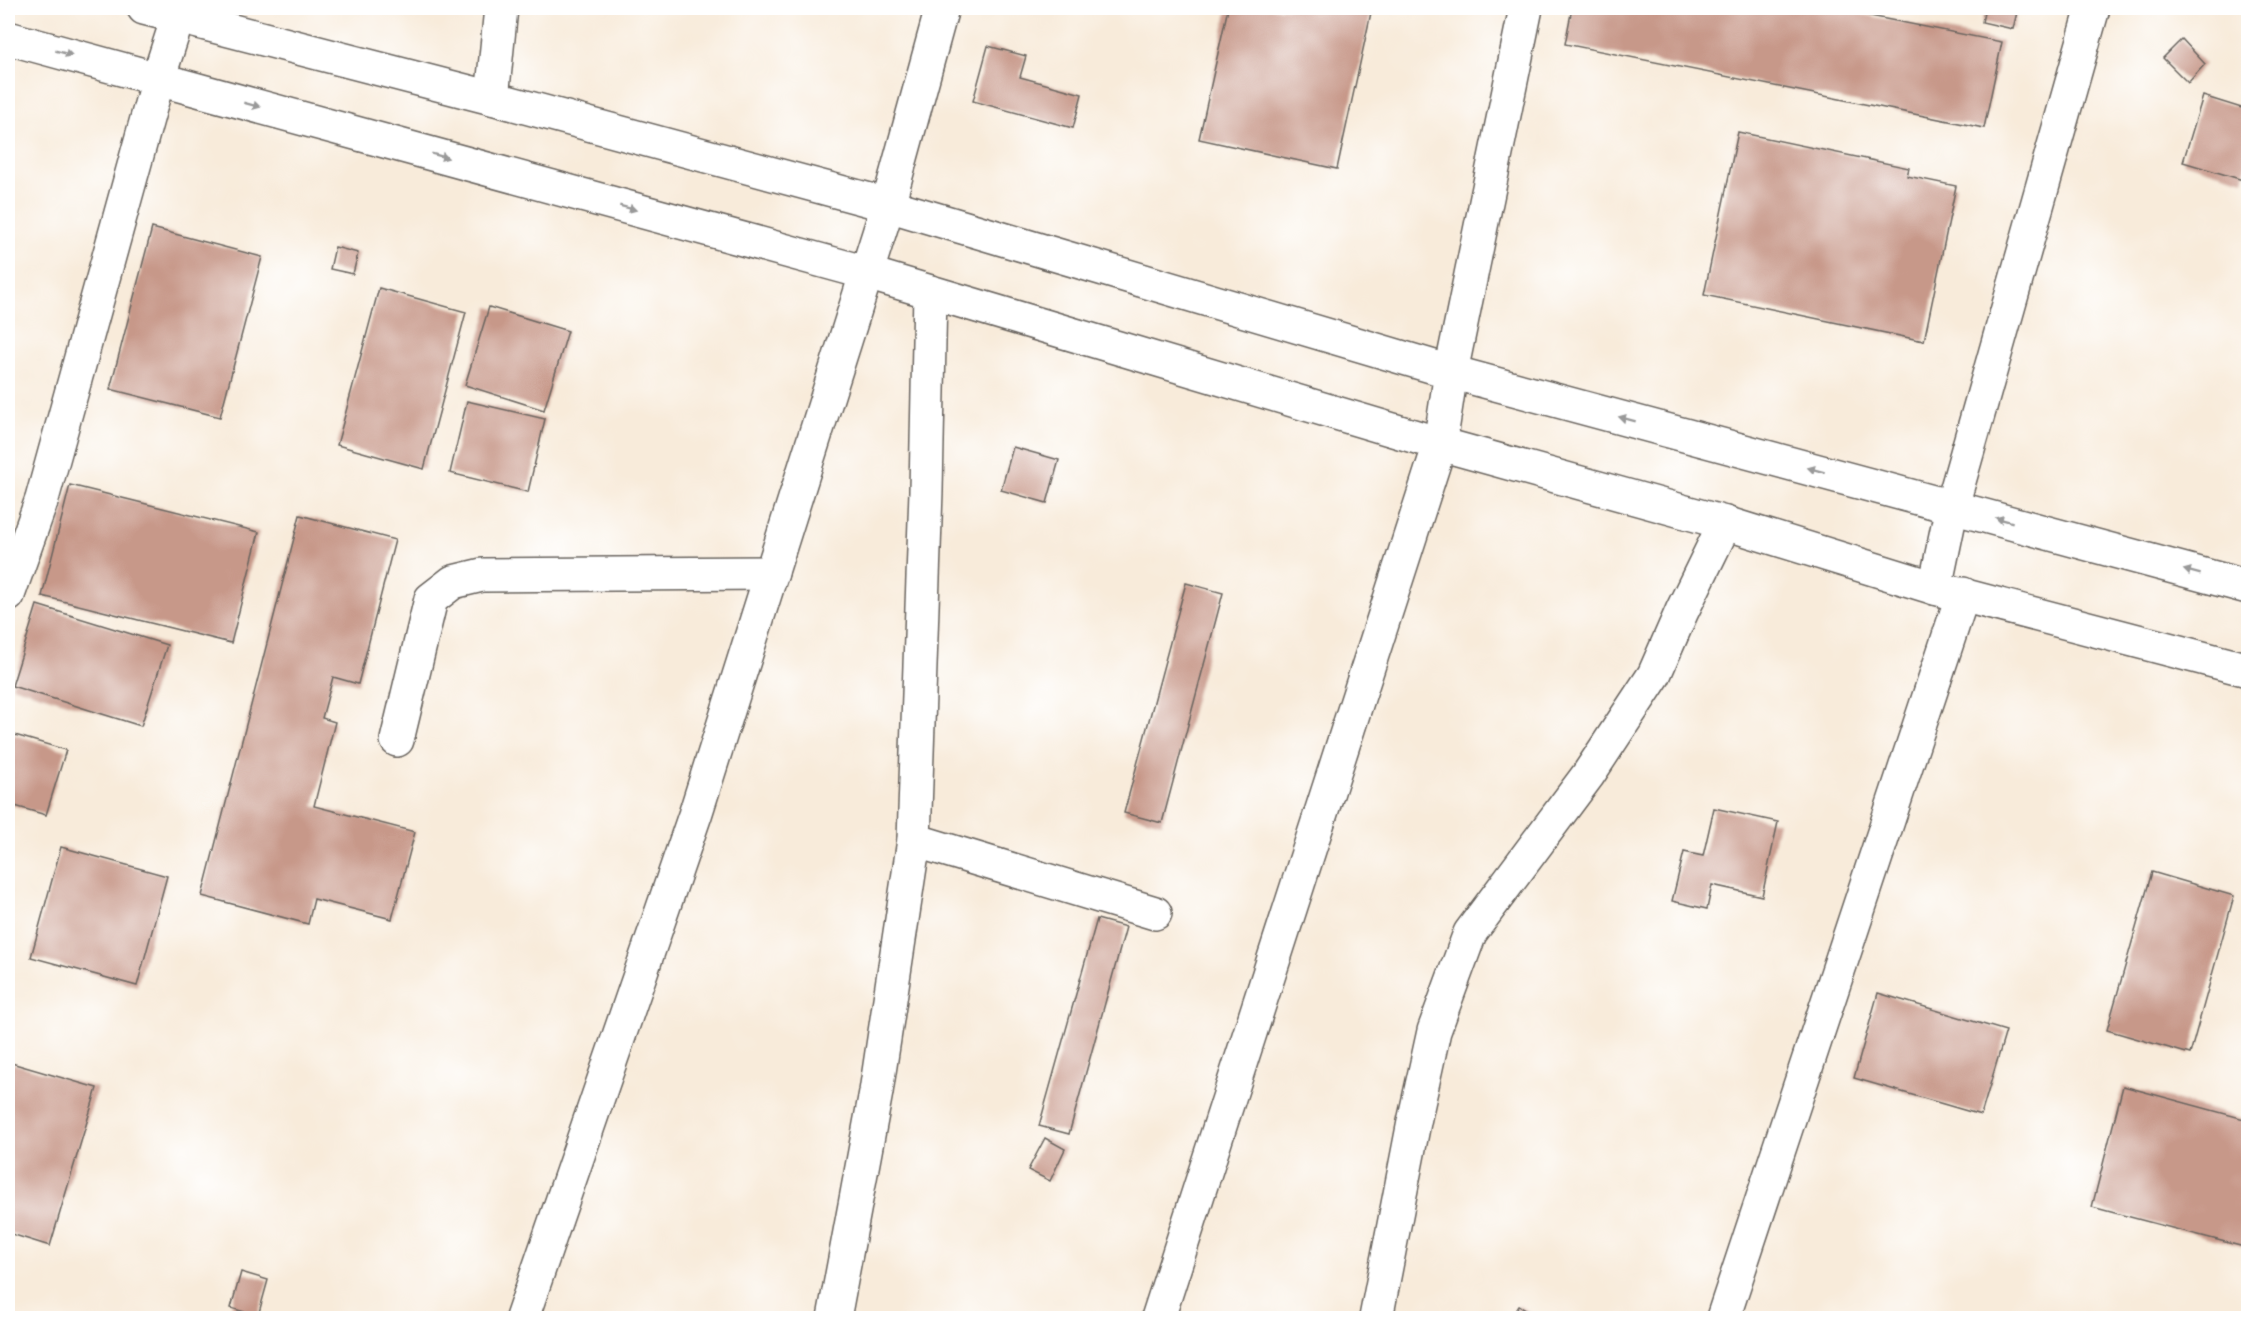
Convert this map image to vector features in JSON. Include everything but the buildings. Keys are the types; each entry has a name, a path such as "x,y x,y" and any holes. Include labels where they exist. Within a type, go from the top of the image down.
{"street":[{"path":"144,8 180,12 888,205 1451,372 2248,587"},
{"path":"492,98 501,8"},
{"path":"522,1318 691,826 888,205 942,8"},
{"path":"1158,1318 1440,444 1451,372 1526,8"},
{"path":"1723,1318 1949,591 1952,506 2093,8"},
{"path":"8,595 42,499 158,79 180,12"},
{"path":"8,38 867,273 1440,444 1725,523 1949,591 2248,670"},
{"path":"834,1318 876,1092 914,840 930,292"},
{"path":"1376,1318 1434,1031 1470,933 1588,775 1654,675 1725,523"},
{"path":"397,741 431,599 453,582 482,575 772,573"},
{"path":"914,840 1155,913"}]}
